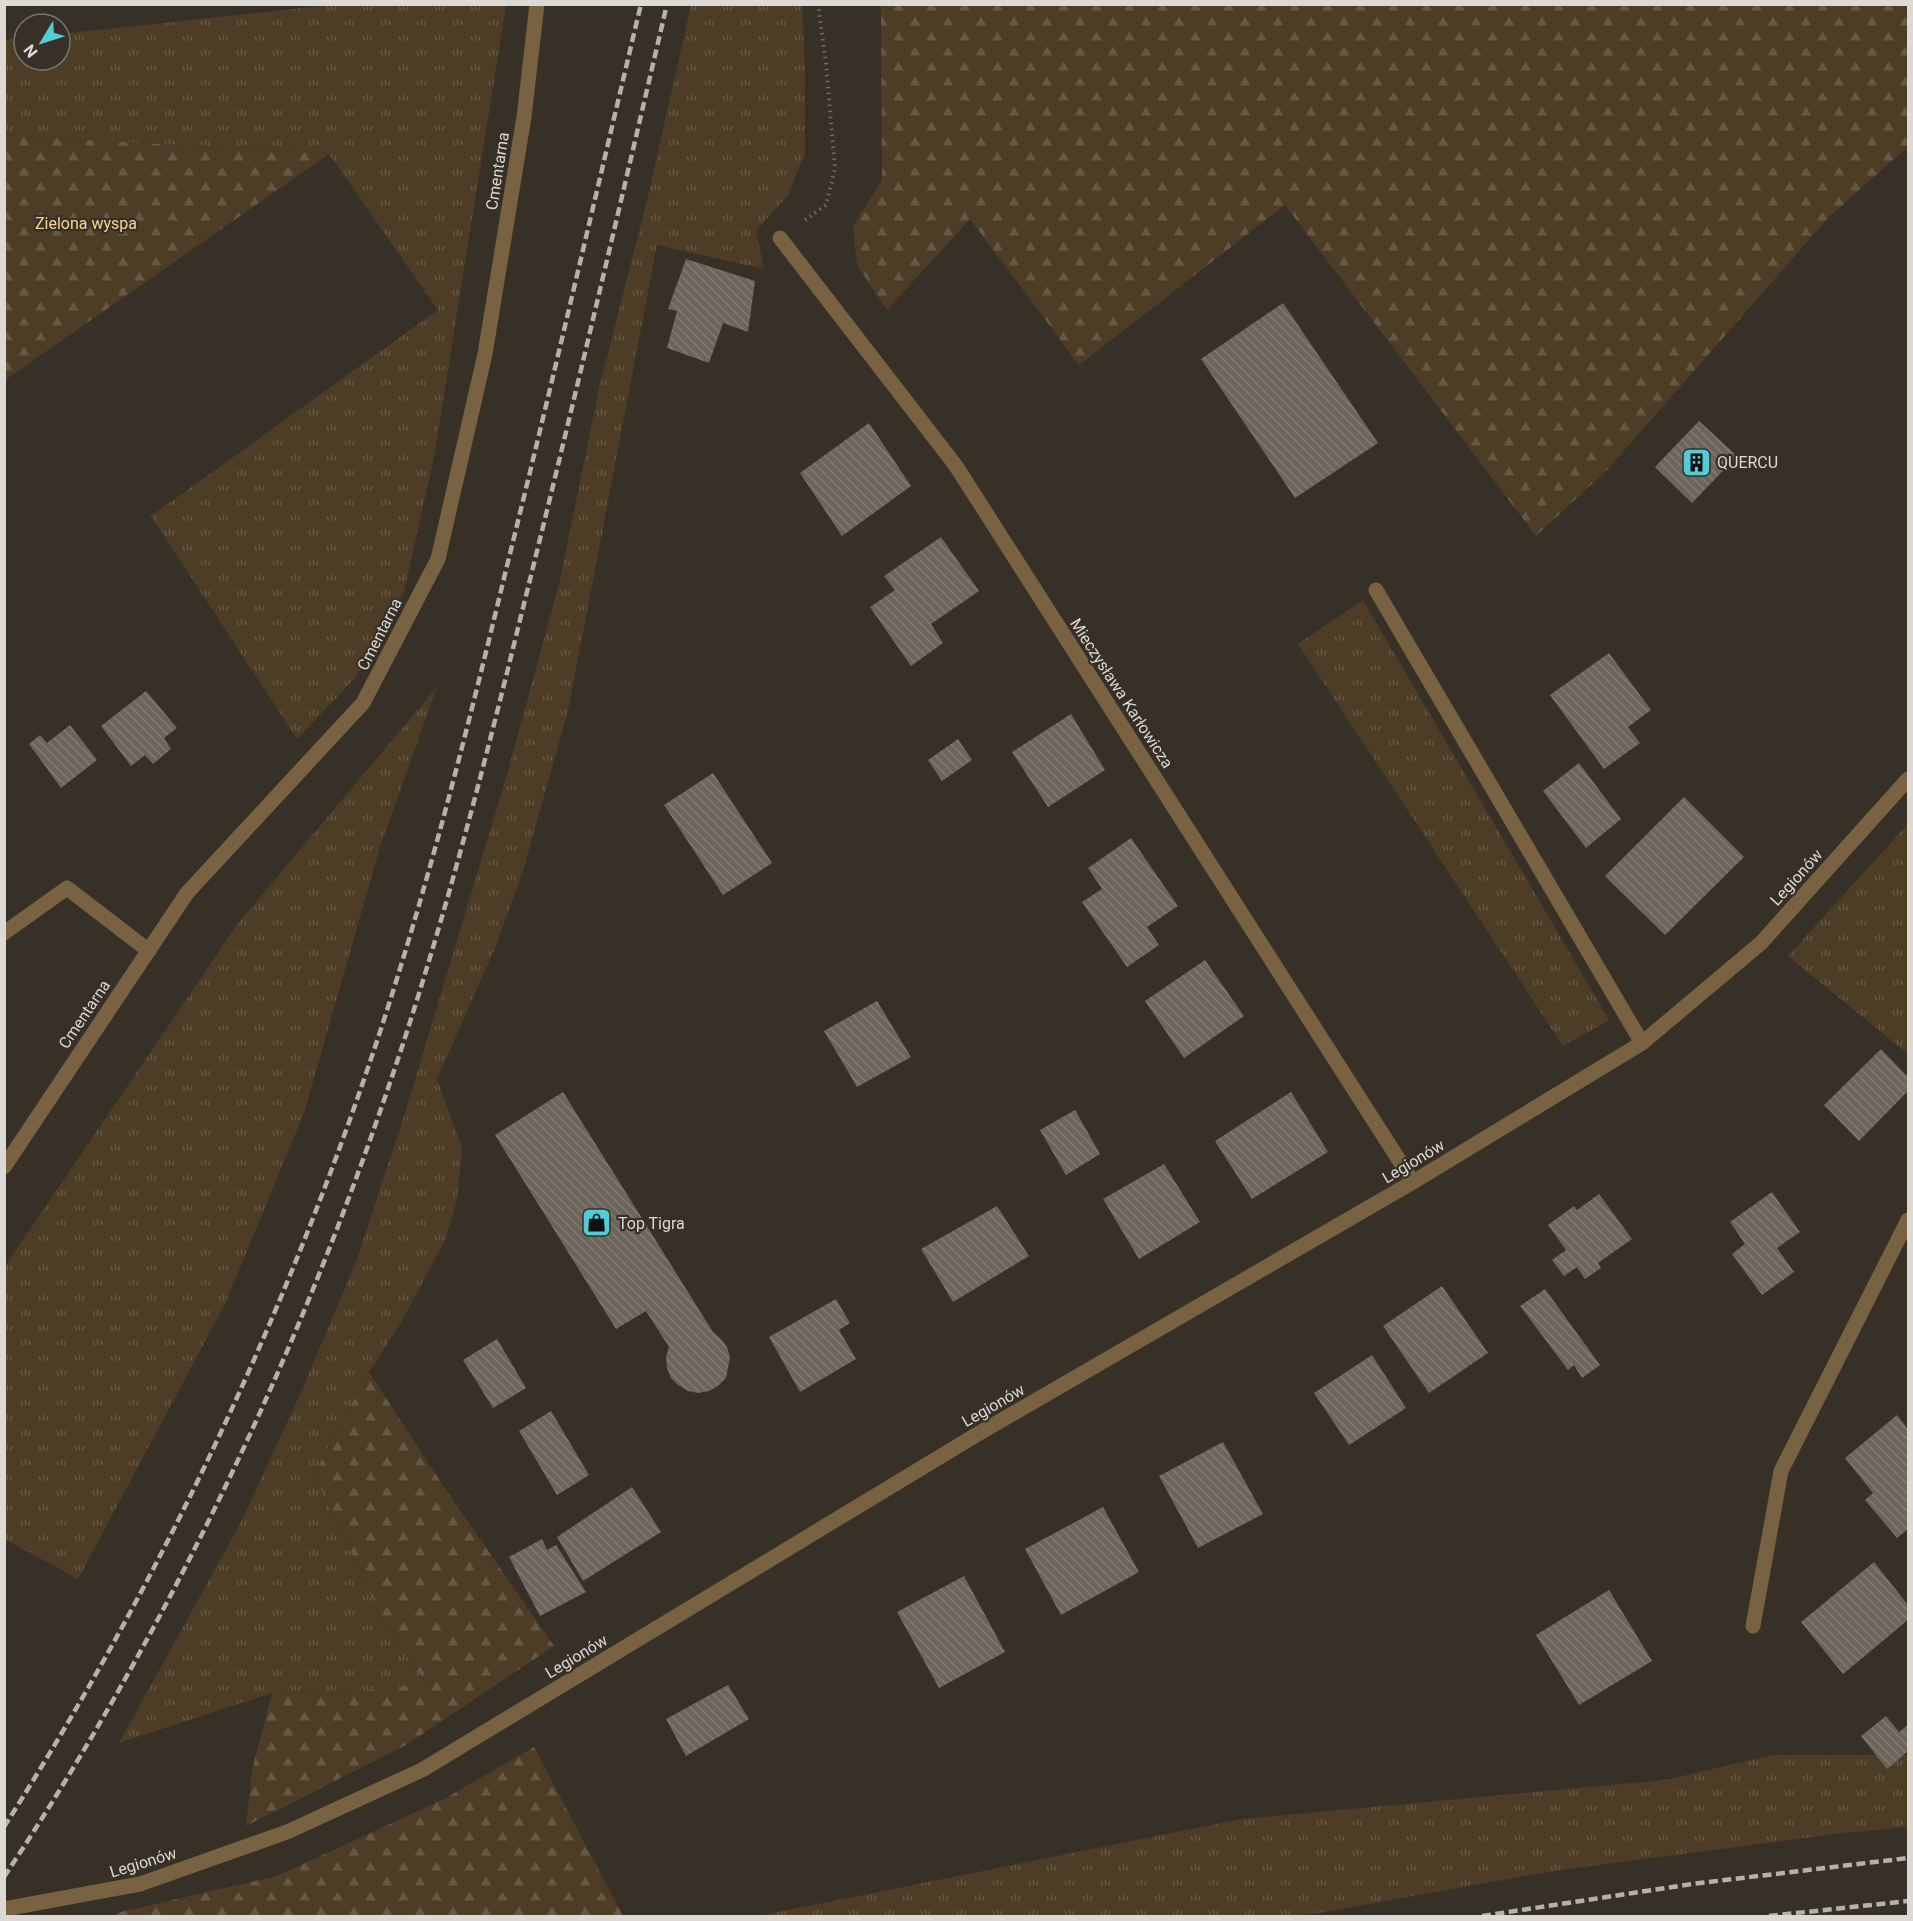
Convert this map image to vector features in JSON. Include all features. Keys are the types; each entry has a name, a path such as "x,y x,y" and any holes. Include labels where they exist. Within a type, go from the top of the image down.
{"street":[{"name":"Cmentarna","path":"4,1167 187,893 363,703 438,559 485,354 524,117 537,4"},
{"name":"Mieczysława Karłowicza","path":"780,238 956,466 1413,1182"},
{"path":"1376,590 1642,1044"},
{"name":"Legionów","path":"4,1910 140,1884 287,1832 422,1770 976,1435 1413,1182 1642,1044 1761,944 1908,779"},
{"path":"4,933 67,888 149,951"},
{"path":"1753,1626 1781,1471 1908,1220"}],"path":[{"path":"780,238 826,205 835,170 826,64 818,4"}],"green space":[{"path":"331,5 506,5 435,452 404,592 356,677 297,739 151,516 438,310 329,154 5,135 4,40 12,39 12,72 72,72 72,33"},
{"path":"691,5 802,5 805,153 788,195 756,231 764,269 657,245 568,711 522,874 495,948 437,1079 462,1148 457,1200 445,1240 399,1326 369,1372 314,1474 387,1628 427,1685 335,1694 272,1693 119,1743 240,1524 298,1399 356,1262 405,1113 508,771 560,580 599,388 648,196"},
{"path":"881,5 1908,5 1908,147 1830,216 1607,470 1536,536 1285,205 1079,365 970,219 887,310 857,265 853,226 882,180"},
{"name":"Zielona wyspa","path":"5,135 329,154 5,380"},
{"path":"1363,600 1609,1020 1563,1046 1298,644"},
{"path":"437,687 380,847 304,1113 225,1304 78,1579 5,1539 5,1266 239,922"},
{"path":"1908,824 1908,1054 1788,956"},
{"path":"369,1372 442,1484 554,1646 406,1745 246,1826 252,1770 272,1693 336,1694 427,1684 387,1628 314,1474"},
{"path":"534,1747 623,1916 117,1916 116,1913 277,1876 444,1799"},
{"path":"1773,1755 1908,1755 1908,1827 1835,1834 1553,1871 1302,1916 758,1916 1242,1819 1665,1780"}],"building":[{"path":"686,259 755,281 748,332 723,323 709,363 667,348 677,311 668,309"},
{"path":"1283,303 1378,443 1295,498 1201,359"},
{"name":"QUERCU","path":"1699,421 1737,456 1692,503 1655,467"},
{"path":"869,423 911,486 842,536 800,473"},
{"path":"941,537 979,591 931,624 943,643 911,666 870,607 895,590 884,576"},
{"path":"1609,653 1651,710 1628,727 1640,743 1604,769 1550,695"},
{"path":"146,691 177,728 164,738 171,749 153,764 145,755 131,766 101,726"},
{"path":"1071,714 1105,770 1048,807 1012,752"},
{"path":"70,725 97,760 61,788 29,744 40,735 47,743"},
{"path":"958,739 972,760 942,781 928,760"},
{"path":"1579,763 1621,819 1586,848 1543,791"},
{"path":"713,773 772,863 723,895 664,805"},
{"path":"1684,797 1744,857 1665,935 1605,876"},
{"path":"1131,838 1178,906 1147,927 1159,945 1127,967 1082,902 1102,889 1088,868"},
{"path":"1205,960 1244,1016 1184,1058 1145,1001"},
{"path":"877,1001 911,1057 857,1087 824,1031"},
{"path":"1881,1049 1908,1077 1908,1091 1859,1141 1824,1105"},
{"name":"Top Tigra","path":"563,1092 713,1332 727,1347 730,1357 726,1378 709,1391 698,1393 688,1391 671,1378 666,1357 669,1347 646,1311 616,1329 495,1135"},
{"path":"1291,1092 1328,1152 1252,1199 1215,1141"},
{"path":"1075,1110 1100,1154 1066,1175 1040,1130"},
{"path":"1164,1164 1200,1222 1139,1259 1103,1199"},
{"path":"1772,1192 1800,1232 1777,1248 1794,1272 1762,1295 1732,1254 1745,1244 1730,1222"},
{"path":"1599,1194 1632,1239 1598,1263 1601,1268 1585,1279 1577,1267 1564,1276 1552,1260 1566,1250 1548,1225 1574,1206 1577,1210"},
{"path":"997,1206 1029,1256 953,1302 921,1249"},
{"path":"1442,1286 1488,1353 1429,1393 1383,1326"},
{"path":"1545,1289 1600,1365 1582,1378 1574,1365 1568,1370 1520,1306"},
{"path":"836,1299 850,1323 839,1330 856,1359 800,1392 769,1337"},
{"path":"497,1339 526,1388 493,1408 463,1360"},
{"path":"1372,1355 1406,1408 1349,1445 1314,1393"},
{"path":"551,1411 589,1475 557,1495 519,1431"},
{"path":"1897,1415 1908,1429 1908,1529 1897,1538 1865,1500 1873,1493 1845,1458"},
{"path":"1223,1442 1263,1514 1198,1548 1159,1476"},
{"path":"632,1487 661,1532 583,1581 557,1537"},
{"path":"1103,1507 1139,1572 1061,1615 1025,1549"},
{"path":"542,1539 547,1550 556,1545 586,1592 540,1616 509,1557"},
{"path":"1874,1562 1908,1605 1908,1620 1843,1674 1801,1622"},
{"path":"964,1576 1005,1652 939,1688 897,1612"},
{"path":"1609,1590 1652,1661 1579,1705 1536,1635"},
{"path":"728,1685 749,1719 686,1756 666,1719"},
{"path":"1886,1716 1899,1732 1908,1725 1908,1751 1887,1769 1861,1736"}],"railway":[{"path":"4,1827 58,1740 109,1651 158,1561 203,1469 247,1376 287,1282 360,1091 402,963 456,769 540,432 641,4"},
{"path":"4,1877 117,1694 218,1502 307,1304 383,1103 440,924 489,742 539,543 667,4"},
{"path":"1482,1916 1692,1884 1908,1858"},
{"path":"1769,1916 1908,1901"}],"place":[{"name":"QUERCU","path":"1696,462"},
{"name":"Top Tigra","path":"597,1223"}]}
